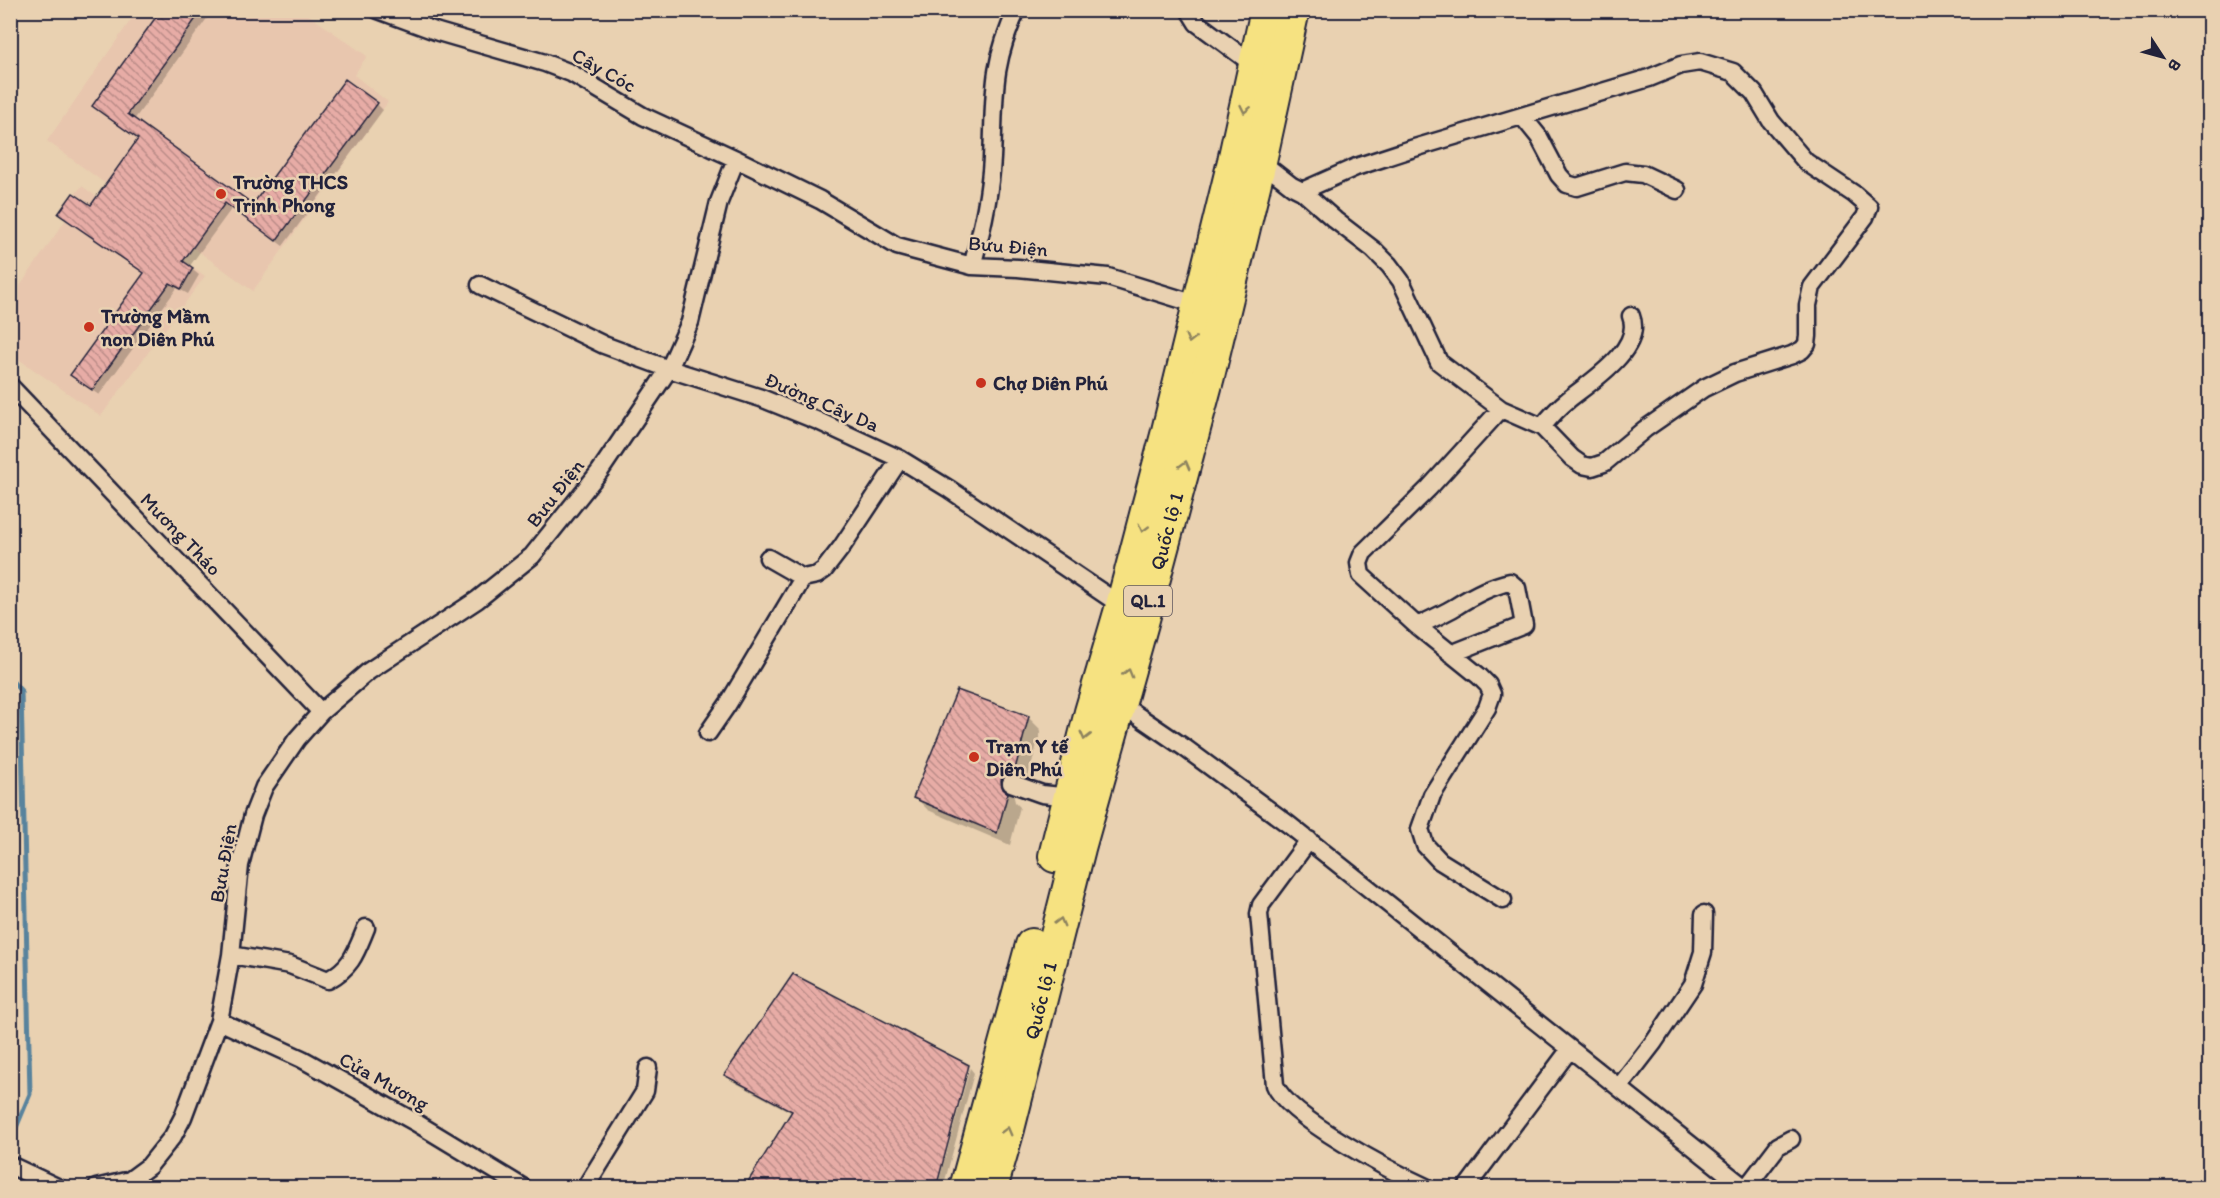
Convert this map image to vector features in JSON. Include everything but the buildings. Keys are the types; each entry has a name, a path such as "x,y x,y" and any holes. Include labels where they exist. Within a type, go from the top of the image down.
{"highway":[{"name":"Quốc lộ 1","path":"966,1188 1091,712 1122,606 1199,305 1267,10"},
{"name":"Quốc lộ 1","path":"991,1188 1079,848 1192,439 1260,161 1293,10"}],"street":[{"name":"Cây Cóc","path":"378,10 438,32 545,63 571,73 643,116 736,159"},
{"path":"972,266 982,231 989,192 996,69 1002,44 1017,10"},
{"path":"1189,10 1197,23 1254,65"},
{"path":"1260,161 1302,191 1389,265 1401,281 1439,362 1501,409 1542,427 1572,458 1582,465 1592,467 1604,463 1646,429 1704,388 1735,373 1802,350 1809,336 1808,305 1812,287 1865,217 1869,207 1854,194 1806,162 1771,121 1754,93 1732,72 1716,65 1700,62 1682,65 1649,78 1439,140 1356,167 1302,191"},
{"path":"1522,116 1539,137 1559,175 1567,184 1577,187 1625,172 1643,174 1677,190"},
{"name":"Bưu Điện","path":"96,1188 130,1180 149,1166 160,1155 183,1117 219,1022 231,955 240,865 253,815 264,787 297,739 321,712 369,670 477,600 532,556 600,471 669,369 690,322 719,202 736,159 820,200 897,246 972,266 1108,277 1199,305"},
{"name":"Đường Cây Da","path":"480,285 604,345 669,369 761,398 818,421 900,459 949,489 1122,606"},
{"path":"1542,427 1569,399 1604,373 1619,356 1634,333 1635,324 1632,316"},
{"name":"Mương Tháo","path":"10,386 321,712"},
{"path":"1501,409 1430,488 1363,553 1359,563 1360,575 1417,626 1479,676 1488,685 1492,694 1487,708 1432,795 1419,829 1425,845 1440,861 1503,900"},
{"path":"768,558 803,578 817,575 832,560 900,459"},
{"path":"708,733 728,704 803,578"},
{"path":"1417,626 1454,608 1475,594 1502,583 1510,582 1517,588 1524,625 1451,654"},
{"path":"1119,703 1185,748 1309,840 1745,1188 1778,1146 1791,1139"},
{"path":"1011,783 1042,795 1070,797"},
{"path":"1309,840 1261,905 1259,914 1275,1084 1279,1094 1287,1103 1324,1130 1428,1188"},
{"path":"1620,1086 1654,1042 1693,984 1703,952 1704,914"},
{"path":"231,955 290,965 328,980 342,972 354,958 366,928"},
{"name":"Cửa Mương","path":"219,1022 302,1059 435,1133 524,1188"},
{"path":"1466,1188 1570,1049"},
{"path":"585,1188 645,1090 648,1068"},
{"path":"16,1167 59,1188"}],"shaded area":[{"name":"Trường THCS Trịnh Phong","path":"137,11 303,11 367,56 354,75 388,102 253,291 47,141"},
{"name":"Trường Mầm non Diên Phú","path":"82,186 205,276 101,416 11,354 11,299 67,218 59,213"}],"waterway":[{"path":"10,679 21,691 30,1094 10,1142"}],"place":[{"name":"Trường THCS Trịnh Phong","path":"221,194"},
{"name":"Trường Mầm non Diên Phú","path":"89,327"},
{"name":"Chợ Diên Phú","path":"981,383"},
{"name":"Trạm Y tế Diên Phú","path":"974,757"}]}
